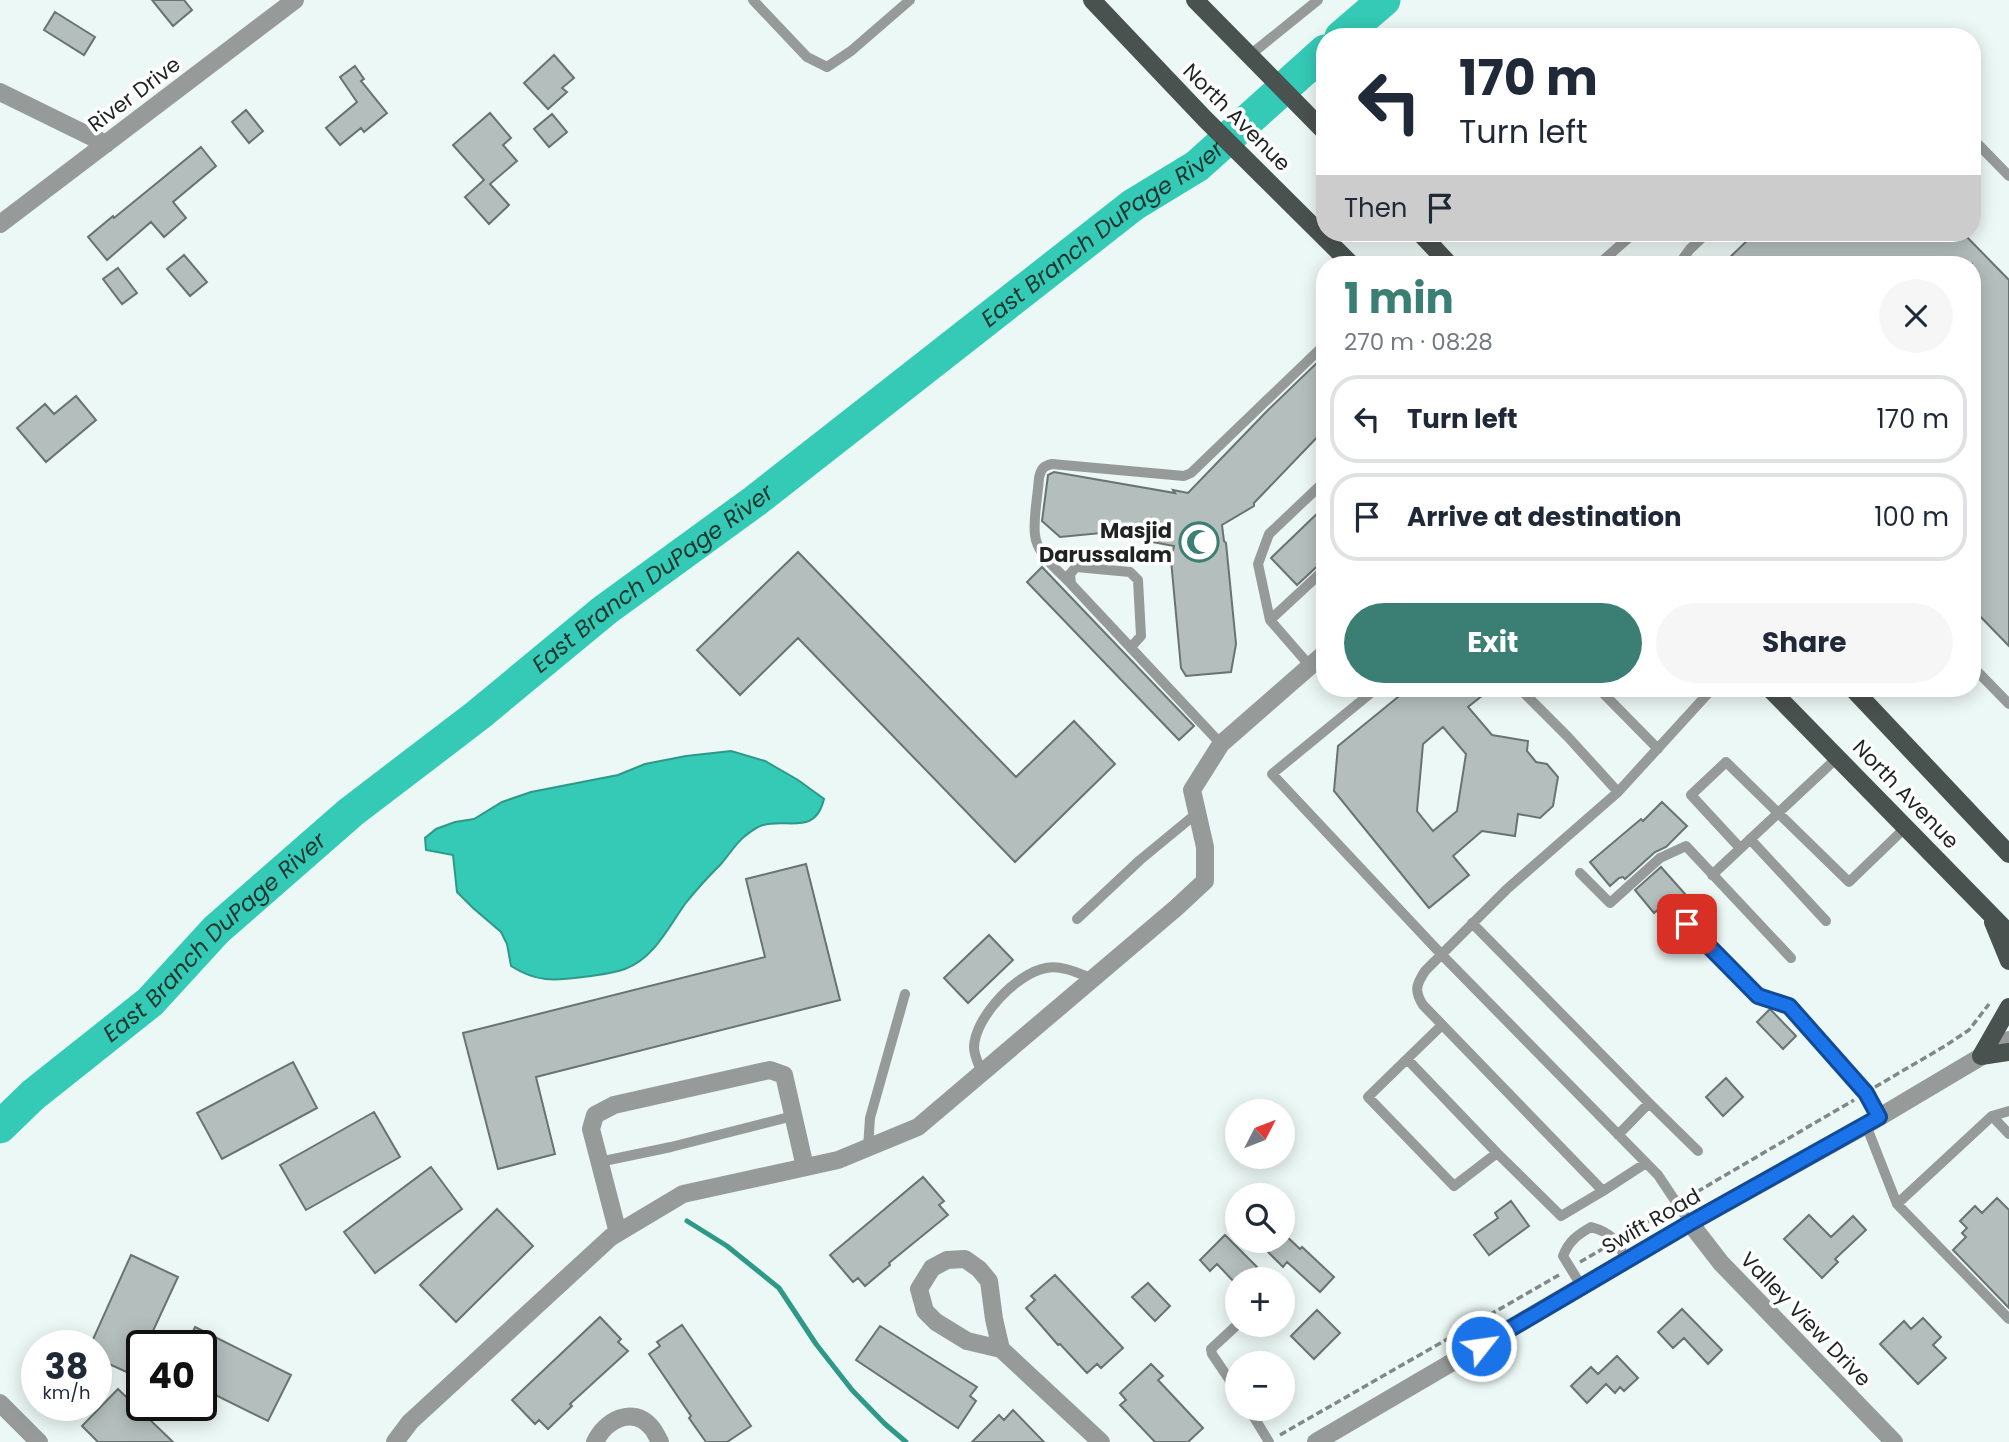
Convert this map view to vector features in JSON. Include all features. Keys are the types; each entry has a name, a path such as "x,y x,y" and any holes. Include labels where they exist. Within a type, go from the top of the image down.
{"main road":[{"name":"North Avenue","path":"1092,0 1316,229"},
{"path":"1195,0 1316,123"},
{"name":"North Avenue","path":"1329,242 1343,256"},
{"path":"1428,242 1442,256"},
{"name":"North Avenue","path":"1778,697 2009,933"},
{"name":"North Avenue","path":"1864,697 2009,854"},
{"path":"1989,912 2009,961"},
{"path":"2001,1003 1981,1056 2009,1052"}],"street":[{"name":"River Drive","path":"0,224 295,0"},
{"path":"0,92 106,144"},
{"path":"395,1442 410,1422 611,1237 683,1194 838,1160 918,1127 1093,979 1205,881 1205,848 1192,790 1221,744 1316,661"},
{"name":"Swift Road","path":"1316,1442 2009,1040"},
{"path":"618,1233 591,1129 594,1115 614,1105 770,1070 784,1075 805,1167"},
{"name":"Valley View Drive","path":"1690,1223 1721,1263 1894,1442"},
{"path":"1001,1349 989,1281 979,1269 965,1259 947,1260 932,1268 919,1289 925,1311 936,1322 967,1340 1001,1349 1101,1442"},
{"path":"0,1403 39,1442"},
{"path":"595,1442 601,1429 620,1417 635,1418 650,1425 660,1442"}],"lane":[{"path":"753,0 807,57 827,67 852,51 910,0"},
{"path":"1250,55 1318,0"},
{"path":"1981,147 2009,176"},
{"path":"1608,256 1624,242"},
{"path":"1685,256 1697,242"},
{"path":"1221,744 1046,558 1038,546 1035,534 1039,478 1045,465 1052,464 1175,476 1191,473 1316,352"},
{"path":"1310,667 1270,620 1258,564 1269,534 1316,490"},
{"path":"1071,584 1070,574 1076,567 1130,572 1138,580 1141,636 1131,648"},
{"path":"1270,620 1316,577"},
{"path":"1981,675 2009,704"},
{"path":"1366,697 1272,774 1441,954 1658,1175 1690,1223"},
{"path":"1528,697 1569,737 1618,792"},
{"path":"1607,697 1658,749"},
{"path":"1603,1191 1441,1026 1417,995 1418,983 1441,954 1507,889 1618,792 1705,697"},
{"path":"1712,875 1838,756"},
{"path":"1740,848 1690,795 1726,762 1849,882 1906,827"},
{"path":"1077,919 1140,860 1197,813"},
{"path":"1749,839 1826,921"},
{"path":"1580,873 1610,903 1660,858 1686,846 1791,958"},
{"path":"1665,944 1699,914"},
{"path":"1472,923 1698,1151"},
{"path":"1687,924 1758,996 1789,1006 1866,1093 1897,1204 2009,1319"},
{"path":"982,1073 974,1051 975,1033 988,1012 1024,977 1046,967 1067,968 1093,979"},
{"path":"868,1148 870,1118 905,994"},
{"path":"1441,1026 1367,1097 1454,1185 1497,1153"},
{"path":"1407,1059 1561,1216 1646,1163"},
{"path":"1618,1135 1649,1103"},
{"path":"1897,1204 1992,1116 2009,1111"},
{"path":"599,1162 793,1116"},
{"path":"1992,1116 2009,1134"},
{"path":"1582,1287 1563,1256 1568,1243 1579,1233 1591,1227 1606,1231 1616,1241 1627,1260"},
{"path":"1225,1336 1211,1349 1225,1373"},
{"path":"1258,1421 1272,1440"}],"path":[{"path":"1875,1087 1969,1030 2001,1003"},
{"path":"1695,1192 1853,1100"},
{"path":"1623,1236 1658,1216"},
{"path":"1581,1262 1607,1246"},
{"path":"1272,1440 1563,1272"}],"shaded area":[{"path":"731,751 765,761 798,780 824,799 820,810 807,822 763,825 745,836 689,899 652,950 635,964 620,971 554,979 537,978 511,966 507,944 501,932 457,892 453,855 426,850 425,838 436,829 474,819 502,802 531,792 618,775 645,764"}],"building":[{"path":"152,0 184,0 192,10 173,26"},
{"path":"55,12 95,37 84,55 44,30"},
{"path":"554,55 574,78 562,88 567,92 548,109 524,83"},
{"path":"355,66 364,79 361,81 387,113 364,132 361,128 340,145 326,128 357,102 340,77"},
{"path":"246,110 263,131 249,143 232,122"},
{"path":"490,113 511,138 503,145 517,161 490,184 509,205 489,224 465,197 484,180 453,145"},
{"path":"552,114 567,132 549,147 534,129"},
{"path":"201,147 216,166 173,202 186,218 164,237 151,222 107,260 88,237"},
{"path":"1746,242 1972,242 2009,280 2009,646 1981,617 1981,256 1731,256"},
{"path":"184,255 207,282 190,296 167,269"},
{"path":"118,268 137,293 122,304 103,279"},
{"path":"1316,364 1316,438 1254,506 1222,525 1236,644 1231,672 1186,676 1181,668 1171,560 1174,546 1126,537 1122,531 1060,537 1042,521 1048,475 1054,472 1188,493"},
{"path":"76,396 96,420 46,462 17,428 45,404 54,414"},
{"path":"1316,515 1316,567 1297,585 1271,558"},
{"path":"798,552 1016,777 1074,721 1115,764 1015,862 798,638 740,695 697,650"},
{"path":"1042,567 1194,726 1179,740 1027,582"},
{"path":"1398,697 1481,697 1468,707 1492,735 1528,741 1527,751 1536,762 1547,764 1558,777 1553,806 1540,818 1518,814 1515,836 1482,831 1453,856 1469,875 1429,908 1334,791 1338,746","holes":["1443,727 1466,754 1457,811 1433,831 1417,811 1423,744"]},
{"path":"1662,802 1687,826 1666,847 1655,852 1625,879 1619,878 1610,886 1590,862 1641,819 1643,821"},
{"path":"806,864 840,1000 536,1077 555,1154 498,1169 463,1033 765,957 746,879"},
{"path":"1661,867 1693,903 1681,913 1669,900 1654,913 1635,890"},
{"path":"989,935 1013,960 968,1003 944,978"},
{"path":"1770,1009 1796,1036 1783,1049 1757,1022"},
{"path":"293,1062 317,1108 222,1159 197,1113"},
{"path":"1726,1078 1743,1097 1723,1116 1706,1097"},
{"path":"374,1112 400,1157 306,1210 280,1165"},
{"path":"431,1167 462,1209 375,1273 344,1232"},
{"path":"923,1177 944,1201 939,1205 948,1215 865,1286 858,1278 853,1282 830,1255"},
{"path":"1997,1198 2009,1210 2009,1308 1953,1250 1966,1237 1962,1233 1967,1228 1960,1221 1975,1206 1982,1213"},
{"path":"1511,1201 1529,1226 1489,1255 1474,1235 1498,1218 1495,1213"},
{"path":"497,1209 533,1246 456,1322 420,1285"},
{"path":"1809,1215 1831,1237 1853,1216 1866,1230 1835,1259 1838,1262 1822,1278 1784,1239"},
{"path":"1225,1235 1225,1253 1243,1253 1257,1267 1225,1267 1225,1272 1217,1264 1210,1271 1200,1260"},
{"path":"1295,1244 1300,1249 1302,1247 1334,1277 1320,1292 1295,1267 1287,1262 1283,1267 1269,1253 1295,1253"},
{"path":"131,1255 178,1277 153,1330 126,1330 126,1372 112,1365 112,1330 97,1330"},
{"path":"1055,1275 1123,1348 1101,1368 1097,1364 1087,1373 1026,1308 1035,1300 1031,1296"},
{"path":"1148,1283 1170,1306 1155,1321 1132,1297"},
{"path":"1682,1309 1722,1350 1708,1364 1684,1338 1673,1348 1658,1332"},
{"path":"1317,1310 1340,1333 1314,1359 1292,1337 1295,1337 1295,1332"},
{"path":"600,1317 621,1339 618,1342 628,1351 570,1404 572,1406 548,1429 539,1420 535,1424 512,1400"},
{"path":"1923,1318 1941,1337 1933,1345 1946,1358 1918,1384 1880,1344 1904,1321 1911,1329"},
{"path":"682,1325 751,1426 727,1442 706,1442 649,1354 660,1346 657,1342"},
{"path":"880,1326 977,1387 970,1396 976,1401 958,1428 856,1360"},
{"path":"217,1338 291,1375 268,1421 217,1396"},
{"path":"1617,1356 1638,1378 1624,1391 1620,1387 1615,1393 1606,1384 1587,1403 1571,1386 1591,1367 1598,1374"},
{"path":"1151,1364 1163,1376 1158,1380 1203,1428 1188,1442 1155,1442 1120,1405 1126,1400 1120,1393"},
{"path":"118,1389 126,1397 126,1421 151,1421 173,1442 98,1442 82,1426 87,1421 112,1421 112,1395"},
{"path":"1013,1410 1044,1442 972,1442 999,1415 1004,1420"}],"waterway":[{"name":"East Branch DuPage River","path":"1351,28 1384,0"},
{"name":"East Branch DuPage River","path":"0,1127 33,1095 150,1002 216,930 351,812 478,715 605,610 755,501 1133,205 1197,166 1316,59"},
{"path":"687,1221 727,1246 779,1288 816,1344 852,1390 906,1442"}],"place":[{"name":"Masjid Darussalam","path":"1199,542"}],"route":[{"path":"1481,1346 1690,1223 1879,1117 1866,1093 1789,1006 1758,996 1687,924"}]}
